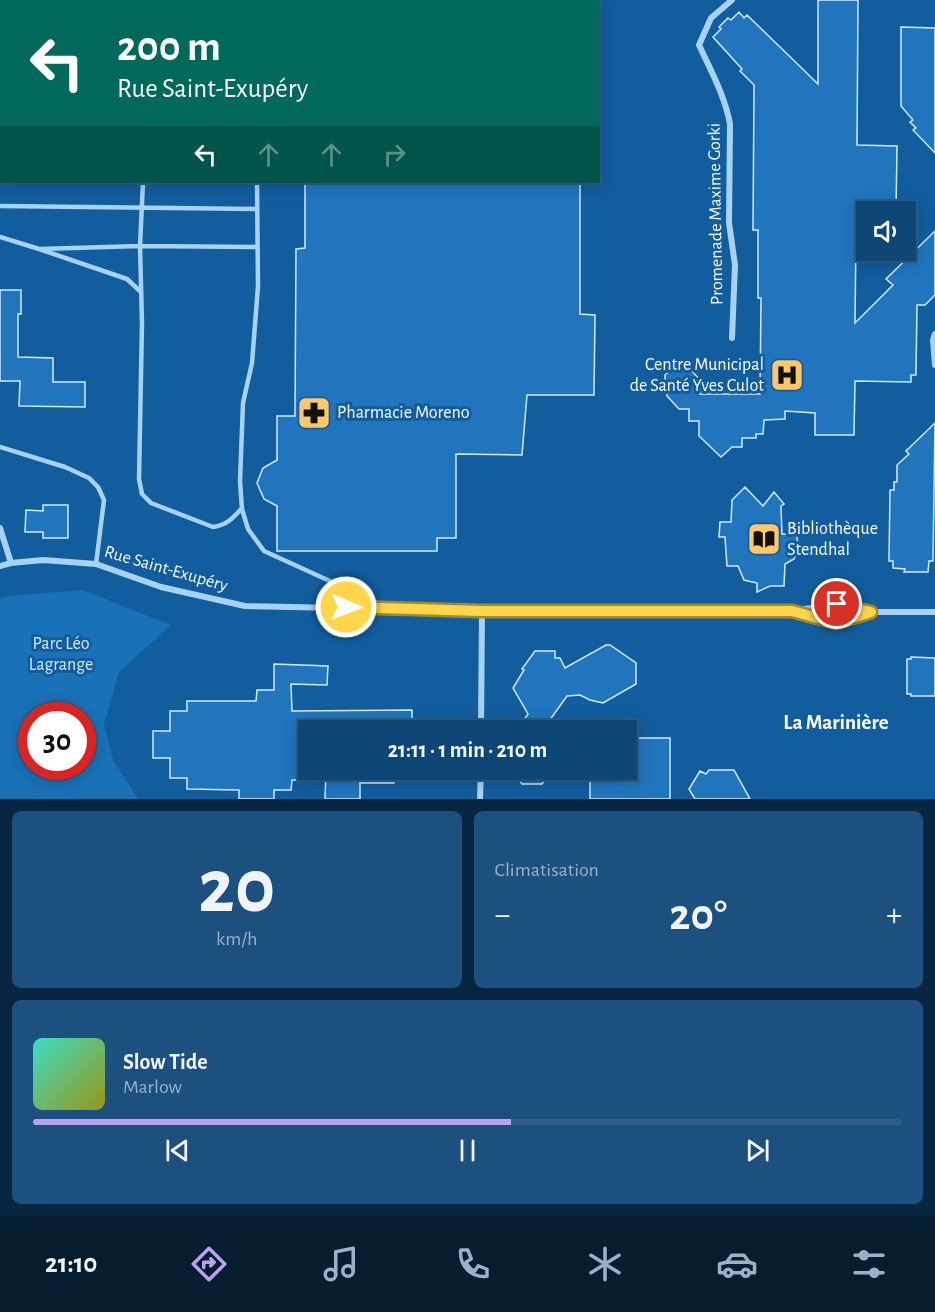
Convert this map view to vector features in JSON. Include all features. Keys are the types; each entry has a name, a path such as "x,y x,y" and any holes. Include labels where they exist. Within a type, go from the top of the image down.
{"street":[{"name":"Promenade Maxime Gorki","path":"732,0 711,18 699,45 720,89 730,124 729,223 735,265 732,338"},
{"path":"935,334 933,340 935,365"},
{"path":"0,528 11,563"},
{"name":"Rue Saint-Exupéry","path":"0,566 43,560 96,564 161,587 245,606 482,611 792,611 837,604 871,612 935,612"},
{"path":"481,720 482,611"},
{"name":"Rue Saint-Exupéry","path":"792,611 836,623 871,612"},
{"path":"480,799 481,780"}],"lane":[{"path":"143,183 140,246 139,480 142,494 151,503 213,527 231,520 242,508"},
{"path":"257,183 258,286 252,363 243,403 240,481 242,508 248,529 264,551 389,608"},
{"path":"0,206 257,209"},
{"path":"0,237 127,279 141,293"},
{"path":"39,249 140,246 257,247"},
{"path":"0,447 65,467 89,478 98,487 104,500 96,564"}],"green space":[{"name":"Parc Léo Lagrange","path":"83,590 171,625 119,672 104,725 113,760 138,799 0,799 0,599 8,596"}],"building":[{"path":"818,0 858,0 857,145 897,146 896,201 856,201 855,323 893,285 886,279 904,261 916,261 916,250 935,231 935,295 925,305 917,305 916,375 911,375 911,382 855,381 854,435 815,435 815,413 785,411 785,419 764,420 763,434 756,434 756,438 742,438 742,447 732,447 721,457 699,436 699,421 689,421 689,409 679,409 667,396 667,386 665,386 665,375 671,370 691,370 700,380 700,394 760,394 761,298 758,298 758,230 753,230 754,85 713,37 728,18 731,20 739,12 744,18 747,15 818,84"},
{"path":"901,27 935,28 935,153 913,130 916,128 910,122 913,120 901,106"},
{"path":"305,183 580,183 580,314 595,315 594,395 527,395 522,455 456,454 456,538 437,538 437,551 277,551 277,506 264,499 257,483 263,468 277,460 277,416 295,416 296,249 305,248"},
{"path":"0,290 21,290 21,314 18,314 18,357 53,358 53,382 85,382 85,407 19,406 20,381 0,381"},
{"path":"935,423 933,561 929,561 928,572 904,572 905,569 893,568 893,561 889,561 890,490 894,490 894,482 897,482 897,465 909,454 906,451"},
{"name":"Bibliothèque Stendhal","path":"745,487 763,506 774,492 784,504 781,506 782,534 797,534 798,549 794,559 785,564 784,586 770,586 757,592 757,583 744,580 738,566 727,566 725,537 719,537 720,522 731,522 732,500"},
{"path":"43,505 68,505 68,538 43,538 43,532 25,532 26,510 43,511"},
{"path":"606,645 610,645 636,663 636,684 603,703 580,695 567,696 550,720 524,720 528,714 513,688 524,670 522,669 535,651 555,651 555,658 560,658 565,668"},
{"path":"911,657 935,658 935,696 907,694 907,659"},
{"path":"274,664 328,666 327,685 291,684 292,711 412,710 412,720 298,720 298,780 292,780 291,790 274,790 274,799 239,799 239,790 187,789 187,778 170,778 170,758 153,758 153,731 170,731 170,711 187,711 187,701 256,701 257,690 274,690"},
{"path":"637,738 670,738 670,799 590,799 590,780 637,780"},
{"path":"709,770 734,770 750,799 695,799 689,789 700,771 706,774"},
{"path":"326,780 394,780 394,783 360,783 360,799 325,799"},
{"path":"519,780 545,780 542,784 522,784"}],"place":[{"name":"Centre Municipal de Santé Yves Culot","path":"787,375"},
{"name":"Pharmacie Moreno","path":"314,413"},
{"name":"Bibliothèque Stendhal","path":"764,539"}],"district":[{"name":"La Marinière","path":"836,722"}],"route":[{"path":"346,607 482,611 792,611 836,623 871,612 837,604"}]}
